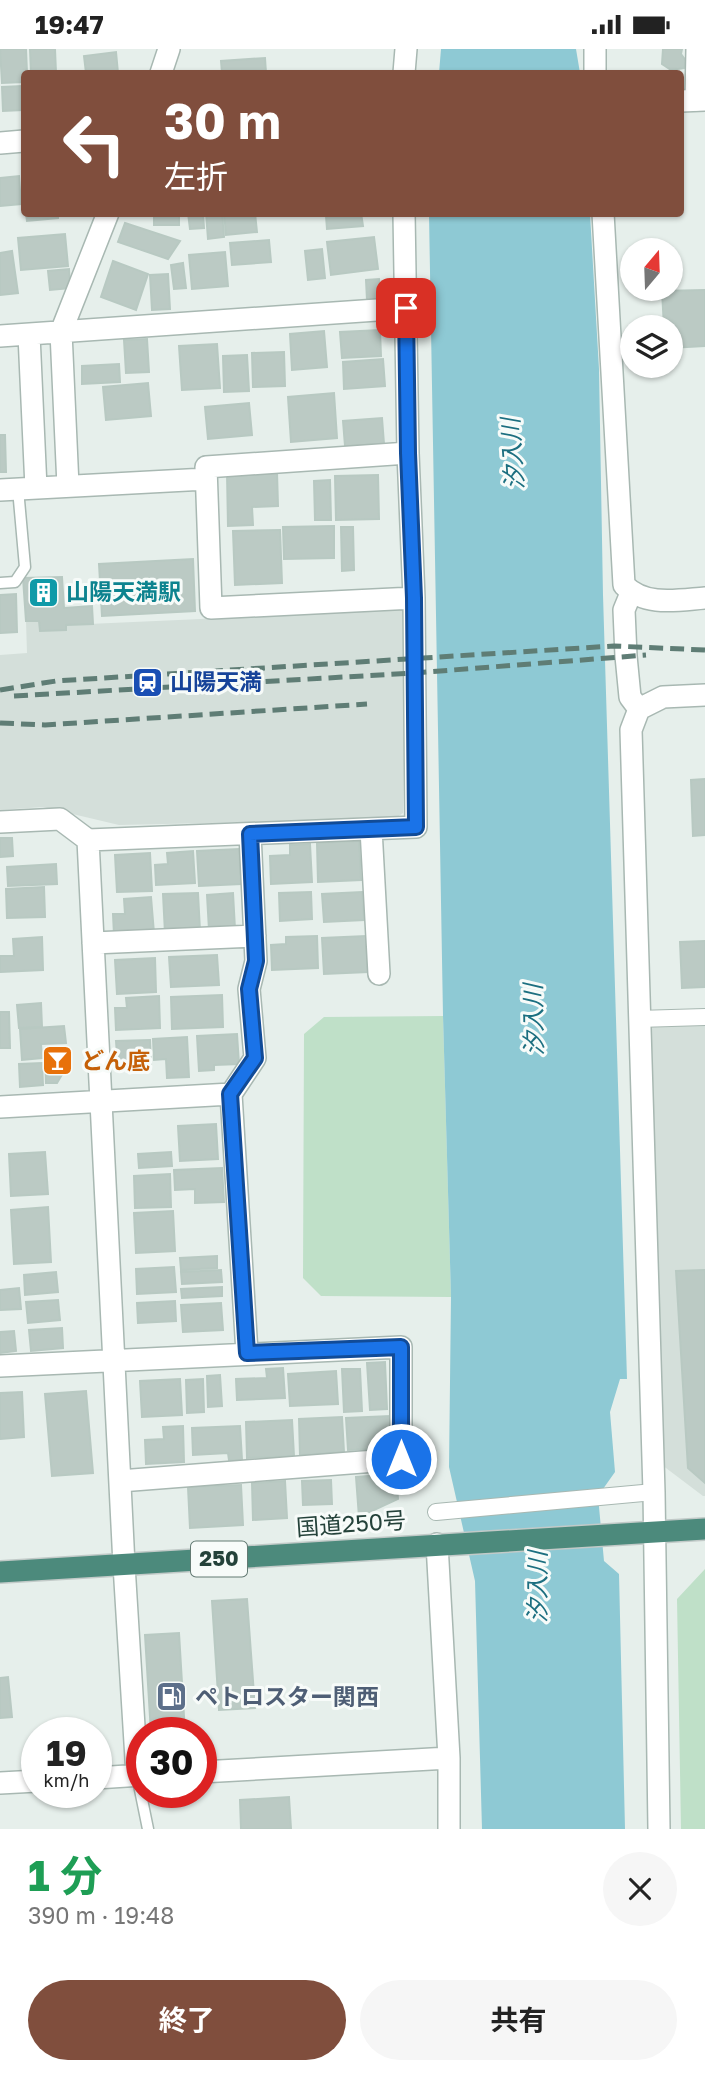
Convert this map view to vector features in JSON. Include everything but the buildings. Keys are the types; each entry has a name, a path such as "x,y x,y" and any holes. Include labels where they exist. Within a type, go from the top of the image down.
{"highway":[{"name":"国道250号","path":"0,1572 705,1529"}],"street":[{"path":"162,70 169,49"},
{"path":"404,70 406,49"},
{"path":"594,49 595,70"},
{"path":"694,100 697,49"},
{"path":"0,143 21,141"},
{"path":"68,486 61,332 106,217"},
{"path":"0,822 60,819 88,840 416,827 414,598 408,453 404,217"},
{"path":"603,217 624,585 632,593 656,601 705,598"},
{"path":"1,336 406,308"},
{"path":"29,335 18,489 206,479"},
{"path":"408,453 206,467 211,608 414,598"},
{"path":"632,593 624,610 626,656 629,697 639,709"},
{"path":"659,1829 654,1492 631,730 639,709 663,697 705,695"},
{"path":"371,829 379,974"},
{"path":"247,1353 230,1094 255,1058 249,989 256,961 250,834"},
{"path":"88,840 124,1565 135,1717"},
{"path":"93,943 255,936"},
{"path":"638,1019 705,1017"},
{"path":"0,1107 230,1094"},
{"path":"0,1366 401,1347 401,1459 120,1481"},
{"path":"436,1512 654,1492"},
{"path":"437,1544 449,1758 449,1829"},
{"path":"217,1771 449,1758"},
{"path":"0,1783 21,1782"}],"lane":[{"path":"0,583 15,582 24,567 18,489"},
{"path":"144,1808 148,1829"}],"shaded area":[{"path":"402,606 405,705 403,813 394,819 119,825 43,807 0,810 0,655 27,653 26,621 39,621 40,631 65,630 66,625"},
{"path":"705,1023 703,1496 662,1465 647,1025"}],"green space":[{"path":"443,1016 451,1297 321,1296 303,1278 304,1034 324,1017"},
{"path":"705,1569 705,1829 681,1829 677,1599"}],"water":[{"path":"441,49 576,49 580,70 439,70"},
{"name":"汐入川","path":"429,217 590,217 599,369 603,595 627,1379 620,1379 610,1412 615,1472 598,1496 604,1561 619,1574 625,1829 482,1829 475,1581 449,1467 451,1297 443,1016"}],"railway":[{"path":"0,690 56,681 614,646 705,650"},
{"path":"14,696 414,673 646,655"},
{"path":"0,723 45,725 367,704"}],"place":[{"name":"山陽天満駅","path":"43,592"},
{"name":"山陽天満","path":"147,682"},
{"name":"どん底","path":"58,1061"},
{"name":"ペトロスター関西","path":"172,1697"}],"route":[{"path":"401,1459 401,1347 247,1353 230,1094 255,1058 249,989 256,961 250,834 416,827 414,598 406,308"}]}
